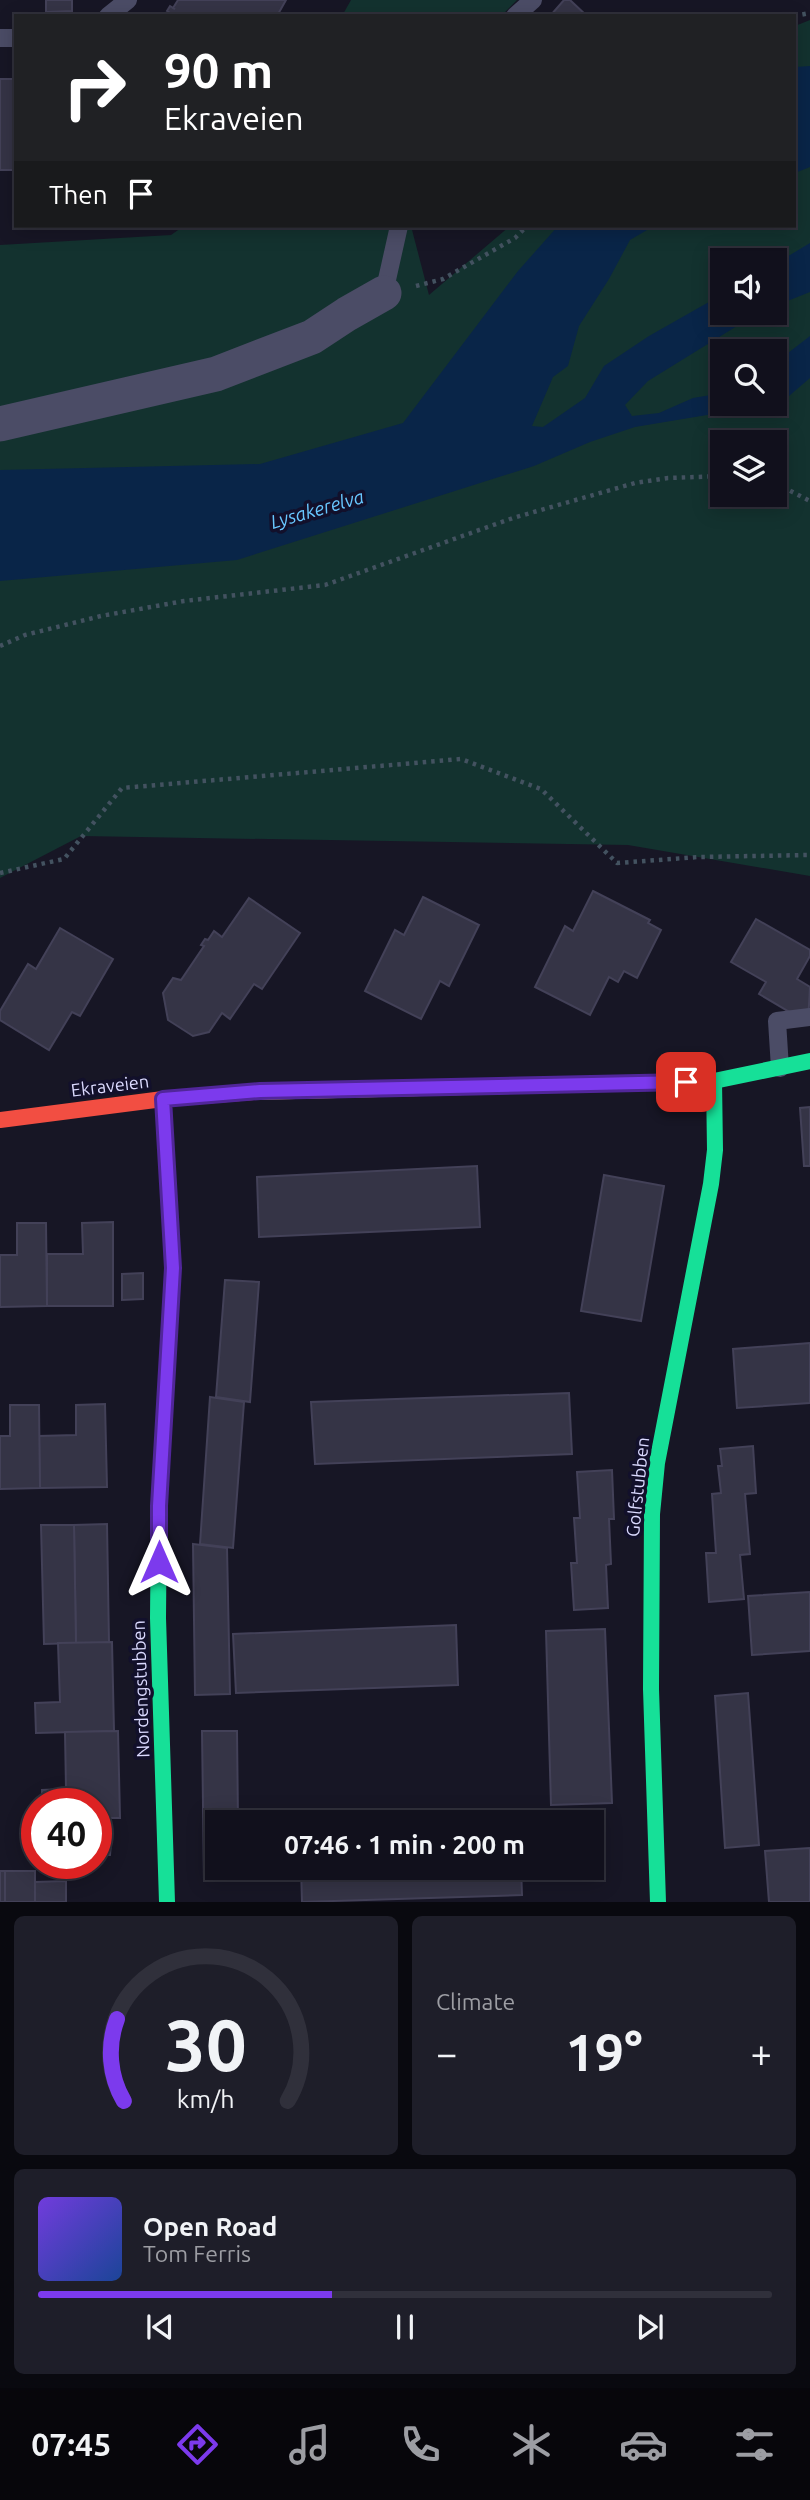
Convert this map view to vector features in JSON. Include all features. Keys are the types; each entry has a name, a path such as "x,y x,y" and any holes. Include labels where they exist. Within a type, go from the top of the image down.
{"street":[{"path":"0,424 216,374 312,337 384,293"},
{"name":"Ekraveien","path":"0,1120 163,1099 260,1091 714,1081 810,1061"},
{"name":"Golfstubben","path":"658,1902 651,1689 652,1514 660,1443 715,1150 714,1081"},
{"name":"Nordengstubben","path":"163,1099 173,1268 159,1520 158,1618 167,1902"}],"lane":[{"path":"110,14 128,0"},
{"path":"517,14 533,0"},
{"path":"384,293 399,228"},
{"path":"780,1068 777,1021 810,1017"}],"path":[{"path":"384,293 443,279 515,238 525,228"},
{"path":"0,646 25,635 101,616 184,601 325,585 513,518 635,483 668,478 710,476"},
{"path":"787,489 810,501"},
{"path":"0,873 64,859 122,788 461,759 541,789 617,863 698,857 810,855"}],"green space":[{"path":"351,0 517,0 503,14 343,14"},
{"path":"810,20 810,876 628,845 81,836 0,878 0,245 171,235 181,228 412,228 429,295 508,228 796,228 796,26"}],"water":[{"path":"810,66 810,167 796,173 796,67"},
{"name":"Lysakerelva","path":"556,228 651,228 630,240 579,326 568,366 553,377 532,426 543,427 585,398 604,366 649,336 710,301 710,325 739,325 716,339 710,339 710,343 648,381 625,405 632,416 659,413 693,398 710,395 710,414 635,427 590,442 534,466 237,560 0,581 0,470 260,464 403,423 518,271"},
{"path":"810,243 810,292 787,301 787,257"},
{"path":"810,336 810,378 787,396 787,354"}],"building":[{"path":"46,0 72,0 72,11 46,12"},
{"path":"178,0 286,0 278,14 172,14 167,11 170,6 173,8"},
{"path":"564,0 570,0 585,14 552,14"},
{"path":"0,79 14,79 14,170 0,170"},
{"path":"593,891 650,920 648,923 661,930 637,978 624,971 618,982 609,977 590,1015 535,987 565,926 573,931"},
{"path":"423,897 479,925 449,986 440,981 421,1019 365,991 395,930 404,935"},
{"path":"249,898 300,933 262,989 254,984 230,1019 222,1013 209,1032 193,1036 168,1020 163,993 173,978 181,980 204,946 201,945 205,939 208,940 214,931 222,937"},
{"path":"756,919 810,950 810,956 797,979 810,987 808,1023 759,994 766,982 731,962"},
{"path":"60,928 113,959 80,1016 72,1012 49,1050 0,1020 0,1011 28,964 36,969"},
{"path":"810,1107 810,1166 804,1166 800,1108"},
{"path":"477,1166 480,1227 259,1237 257,1177"},
{"path":"604,1175 664,1186 641,1321 581,1311"},
{"path":"113,1222 113,1306 47,1306 47,1254 83,1254 82,1223"},
{"path":"17,1223 46,1223 47,1306 0,1307 0,1255 17,1255"},
{"path":"143,1273 143,1299 122,1300 122,1274"},
{"path":"225,1280 259,1282 250,1402 216,1397"},
{"path":"810,1343 810,1403 737,1408 733,1349"},
{"path":"569,1393 572,1454 315,1464 311,1402"},
{"path":"210,1397 244,1402 233,1548 200,1544"},
{"path":"105,1404 107,1487 40,1488 39,1436 76,1435 76,1405"},
{"path":"10,1405 39,1405 40,1488 0,1489 0,1436 10,1436"},
{"path":"753,1446 756,1493 745,1494 750,1554 740,1555 744,1599 709,1602 706,1553 716,1553 712,1494 721,1493 718,1466 722,1466 720,1449"},
{"path":"612,1470 614,1519 609,1519 611,1564 606,1565 608,1608 574,1610 571,1563 577,1563 574,1518 580,1518 577,1472"},
{"path":"107,1524 109,1643 76,1643 74,1525"},
{"path":"41,1525 74,1525 76,1643 44,1644"},
{"path":"193,1544 227,1548 230,1694 195,1695"},
{"path":"810,1592 810,1651 752,1655 748,1596"},
{"path":"456,1625 458,1685 236,1693 233,1634"},
{"path":"605,1629 612,1803 551,1805 546,1631"},
{"path":"112,1642 114,1731 36,1733 35,1703 60,1702 58,1643"},
{"path":"748,1693 759,1845 725,1848 715,1696"},
{"path":"118,1731 120,1818 112,1818 112,1788 66,1788 65,1732"},
{"path":"202,1731 237,1731 238,1810 205,1810 204,1880"},
{"path":"810,1848 810,1902 769,1902 765,1851"},
{"path":"0,1871 5,1871 5,1902 0,1902"},
{"path":"5,1871 21,1871 21,1879 35,1879 35,1902 5,1902"},
{"path":"301,1880 521,1880 522,1895 302,1902"},
{"path":"66,1881 66,1902 35,1902 35,1882"}],"traffic: fast":[{"path":"504,1086 714,1081 810,1061"},
{"path":"658,1902 651,1689 652,1514 657,1463 711,1184 715,1150 714,1081"},
{"path":"167,1902 158,1618 159,1506 172,1285"}],"traffic: slow":[{"path":"253,1092 504,1086"}],"traffic: jam":[{"path":"0,1120 163,1099 253,1092"},
{"path":"163,1099 172,1285"}],"route":[{"path":"159,1562 159,1506 173,1268 163,1099 260,1091 686,1082"}]}
